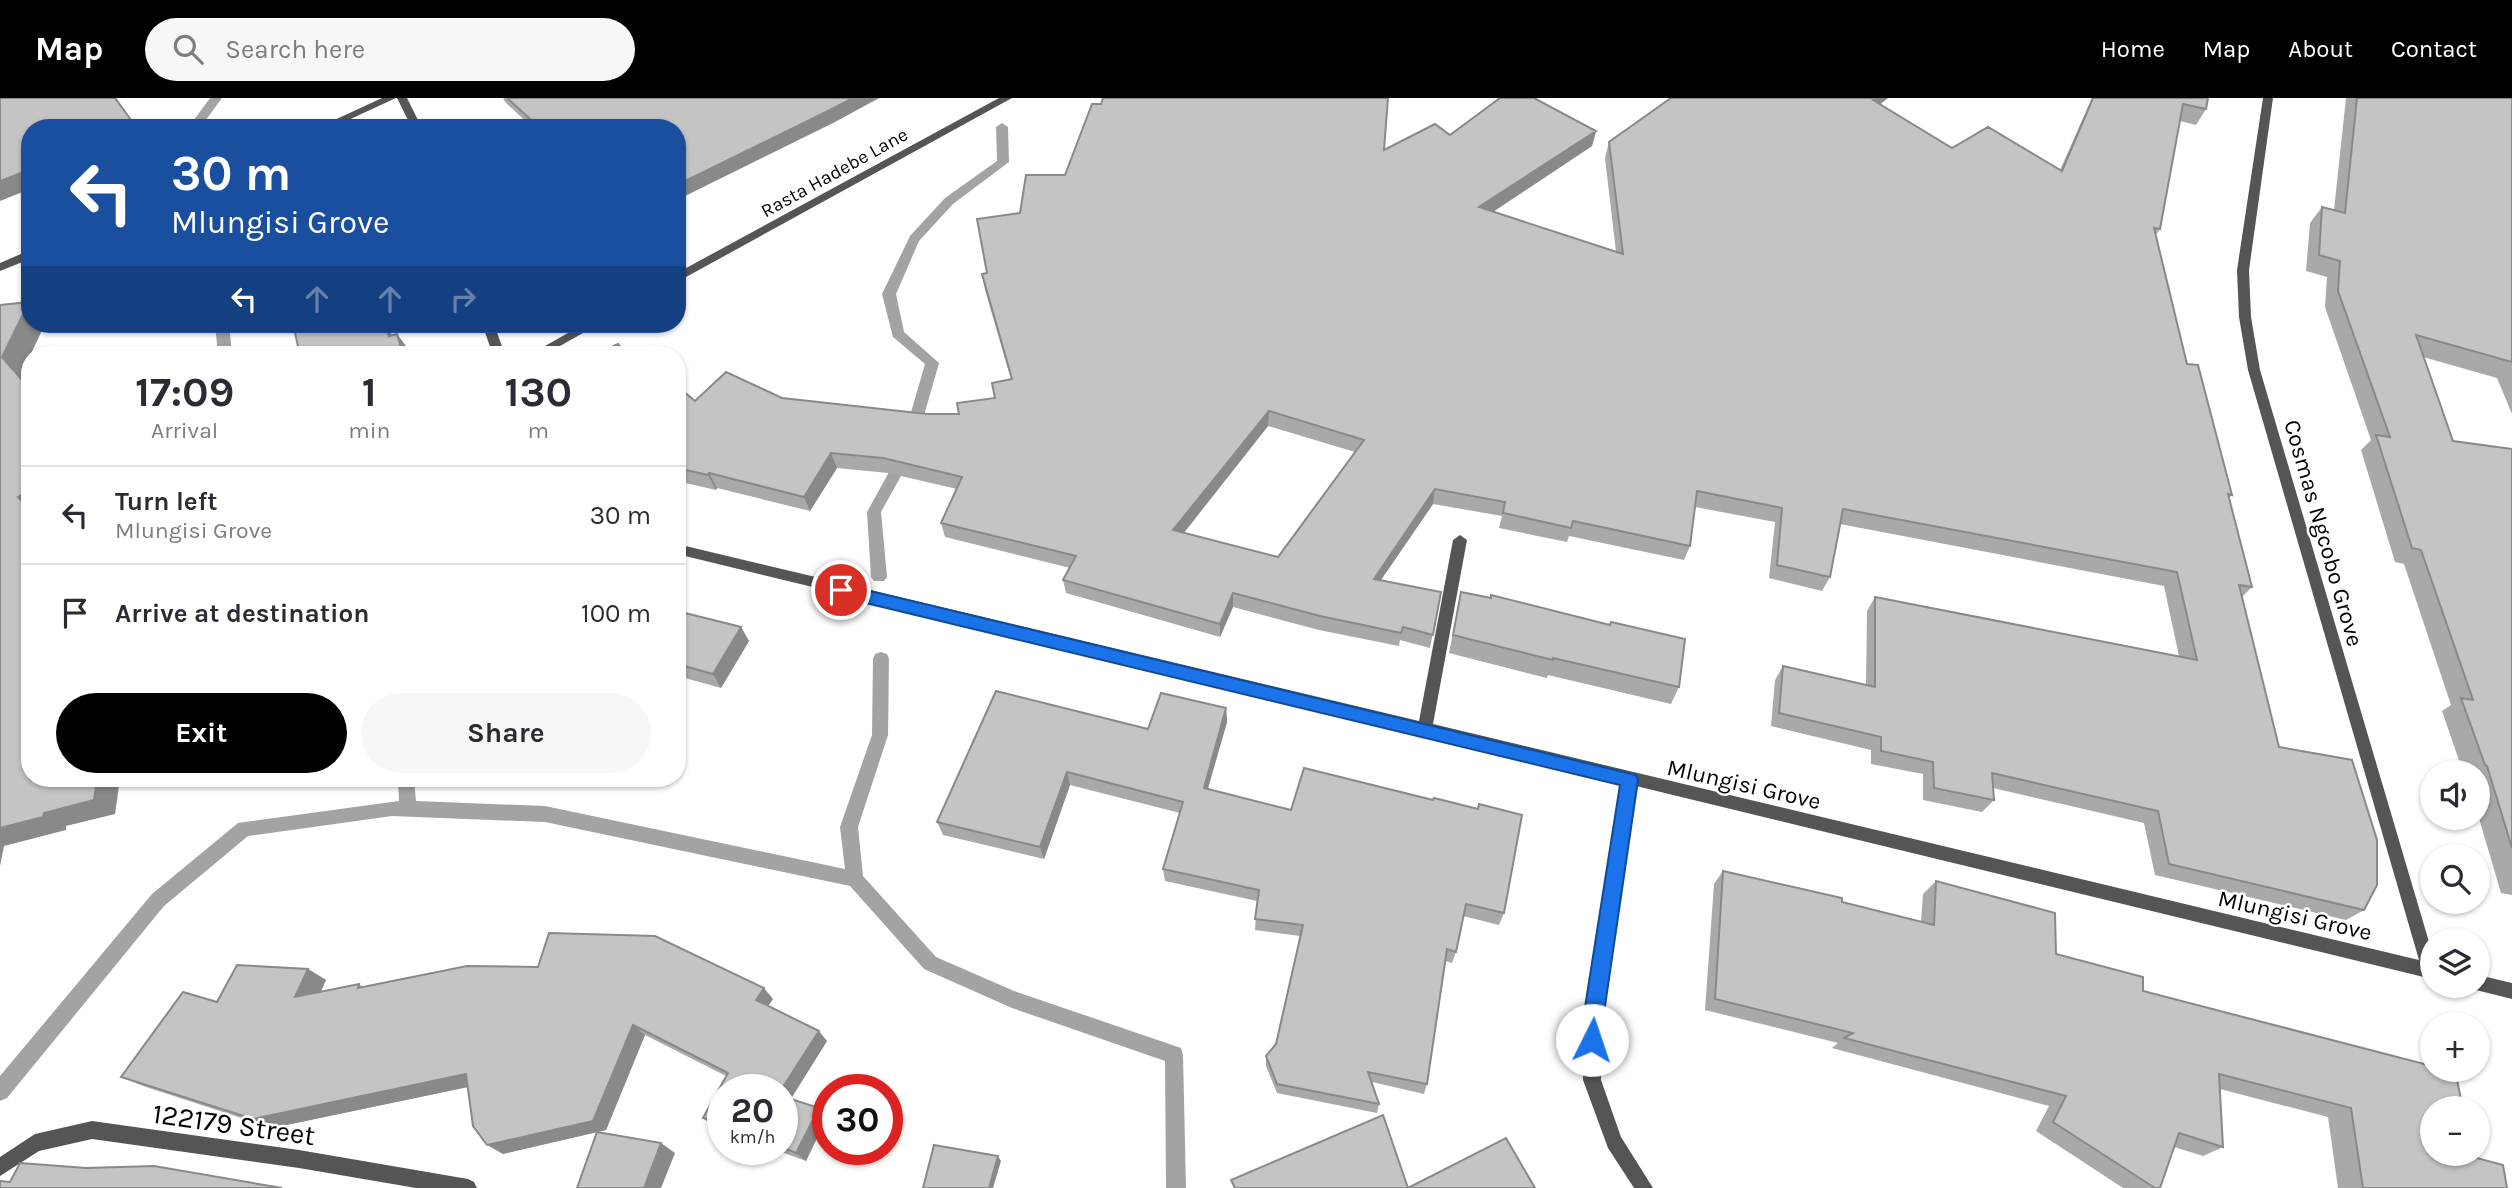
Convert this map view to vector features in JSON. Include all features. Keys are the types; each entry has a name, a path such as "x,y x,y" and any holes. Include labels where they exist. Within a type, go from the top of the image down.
{"street":[{"path":"343,119 391,98"},
{"path":"402,98 412,119"},
{"name":"Rasta Hadebe Lane","path":"686,273 1007,98"},
{"name":"Cosmas Ngcobo Grove","path":"2268,98 2243,271 2245,317 2255,370 2420,933"},
{"path":"0,267 21,258"},
{"path":"552,346 576,333"},
{"path":"1424,730 1460,540"},
{"name":"Mlungisi Grove","path":"686,551 2420,968"},
{"path":"1630,780 1592,1020 1592,1080 1614,1142 1644,1188"},
{"path":"2490,986 2512,991"},
{"name":"122179 Street","path":"0,1167 36,1143 92,1130 299,1159 468,1188"}],"building":[{"path":"0,98 115,98 130,119 21,119 21,173 0,181"},
{"path":"507,98 853,98 686,181 686,119 530,119"},
{"path":"1103,98 1388,98 1384,150 1435,124 1450,135 1500,98 1534,98 1596,131 1479,207 1623,254 1609,142 1671,98 1876,98 1873,100 1952,148 1988,127 2062,171 2093,98 2208,98 2206,109 2183,104 2160,229 2154,228 2187,364 2198,365 2232,495 2228,494 2252,587 2239,585 2279,747 2352,760 2377,840 2377,885 2364,910 2169,864 2158,811 1992,773 1994,800 1934,788 1933,762 1881,751 1881,737 1779,713 1783,666 1875,687 1875,597 2197,660 2177,572 1843,509 1830,577 1777,565 1782,508 1697,491 1690,546 1573,521 1571,528 1503,513 1505,502 1435,489 1374,579 1441,592 1433,635 1403,627 1401,633 1320,616 1233,593 1220,624 1063,580 1076,556 941,523 962,477 883,458 831,453 804,497 709,473 708,475 686,470 686,394 695,401 726,372 782,398 927,414 959,414 957,403 995,398 992,383 1012,379 982,274 987,273 977,219 1020,213 1026,175 1065,175 1092,104 1101,104","holes":["1269,411 1364,440 1278,557 1173,530"]},
{"path":"2357,98 2512,98 2512,362 2416,335 2453,441 2512,449 2512,848 2490,776 2490,760 2483,760 2461,698 2473,700 2421,550 2412,548 2376,435 2390,437 2338,291 2340,261 2319,255 2322,207 2345,213"},
{"path":"21,303 21,318 2,357 21,379 21,495 18,497 21,500 21,787 96,787 94,800 0,828 0,305"},
{"path":"295,333 397,334 400,346 298,346"},
{"path":"1461,592 1491,598 1491,595 1610,625 1611,622 1685,639 1679,687 1453,635"},
{"path":"686,613 741,627 713,674 686,666"},
{"path":"996,691 1148,729 1161,693 1226,708 1204,788 1291,810 1304,768 1433,800 1434,798 1478,809 1479,804 1522,815 1504,913 1466,904 1456,952 1447,949 1427,1084 1368,1072 1379,1104 1277,1084 1266,1056 1276,1044 1303,925 1255,919 1259,890 1163,869 1183,802 1067,772 1040,847 937,822"},
{"path":"1723,871 1842,898 1842,902 1934,925 1936,881 2055,913 2056,954 2143,977 2143,991 2420,1063 2420,1082 2457,1082 2460,1096 2420,1096 2420,1166 2490,1166 2490,1162 2503,1165 2507,1188 2363,1188 2351,1108 2219,1074 2223,1147 2179,1133 2160,1188 2155,1188 2053,1122 2066,1096 1844,1038 1853,1033 1715,999"},
{"path":"549,933 655,936 764,988 756,1000 819,1031 791,1074 727,1074 633,1025 593,1121 487,1145 473,1126 466,1074 253,1119 121,1077 183,992 217,1002 237,965 308,969 295,997 359,984 358,988 467,966 538,967"},
{"path":"798,1101 812,1106 812,1122 798,1149"},
{"path":"1383,1115 1408,1188 1235,1188 1231,1180"},
{"path":"597,1132 661,1143 644,1188 577,1188"},
{"path":"1506,1138 1535,1188 1408,1188"},
{"path":"934,1145 998,1156 989,1188 923,1188"},
{"path":"20,1163 86,1168 154,1166 282,1188 0,1188 0,1181 10,1182"}],"waterway":[{"path":"201,119 216,98"},
{"path":"912,433 932,363 898,334 889,294 914,239 949,201 1003,162 1002,127"},
{"path":"223,333 224,346"},
{"path":"879,577 874,512 904,458"},
{"path":"855,879 849,827 880,735 881,659"},
{"path":"407,787 408,809"},
{"path":"0,1091 158,900 244,829 392,808 408,809"},
{"path":"408,809 545,814 855,879"},
{"path":"855,879 930,963 1012,999 1174,1055 1176,1188"}],"route":[{"path":"841,590 1630,780 1592,1020 1592,1040"}]}
